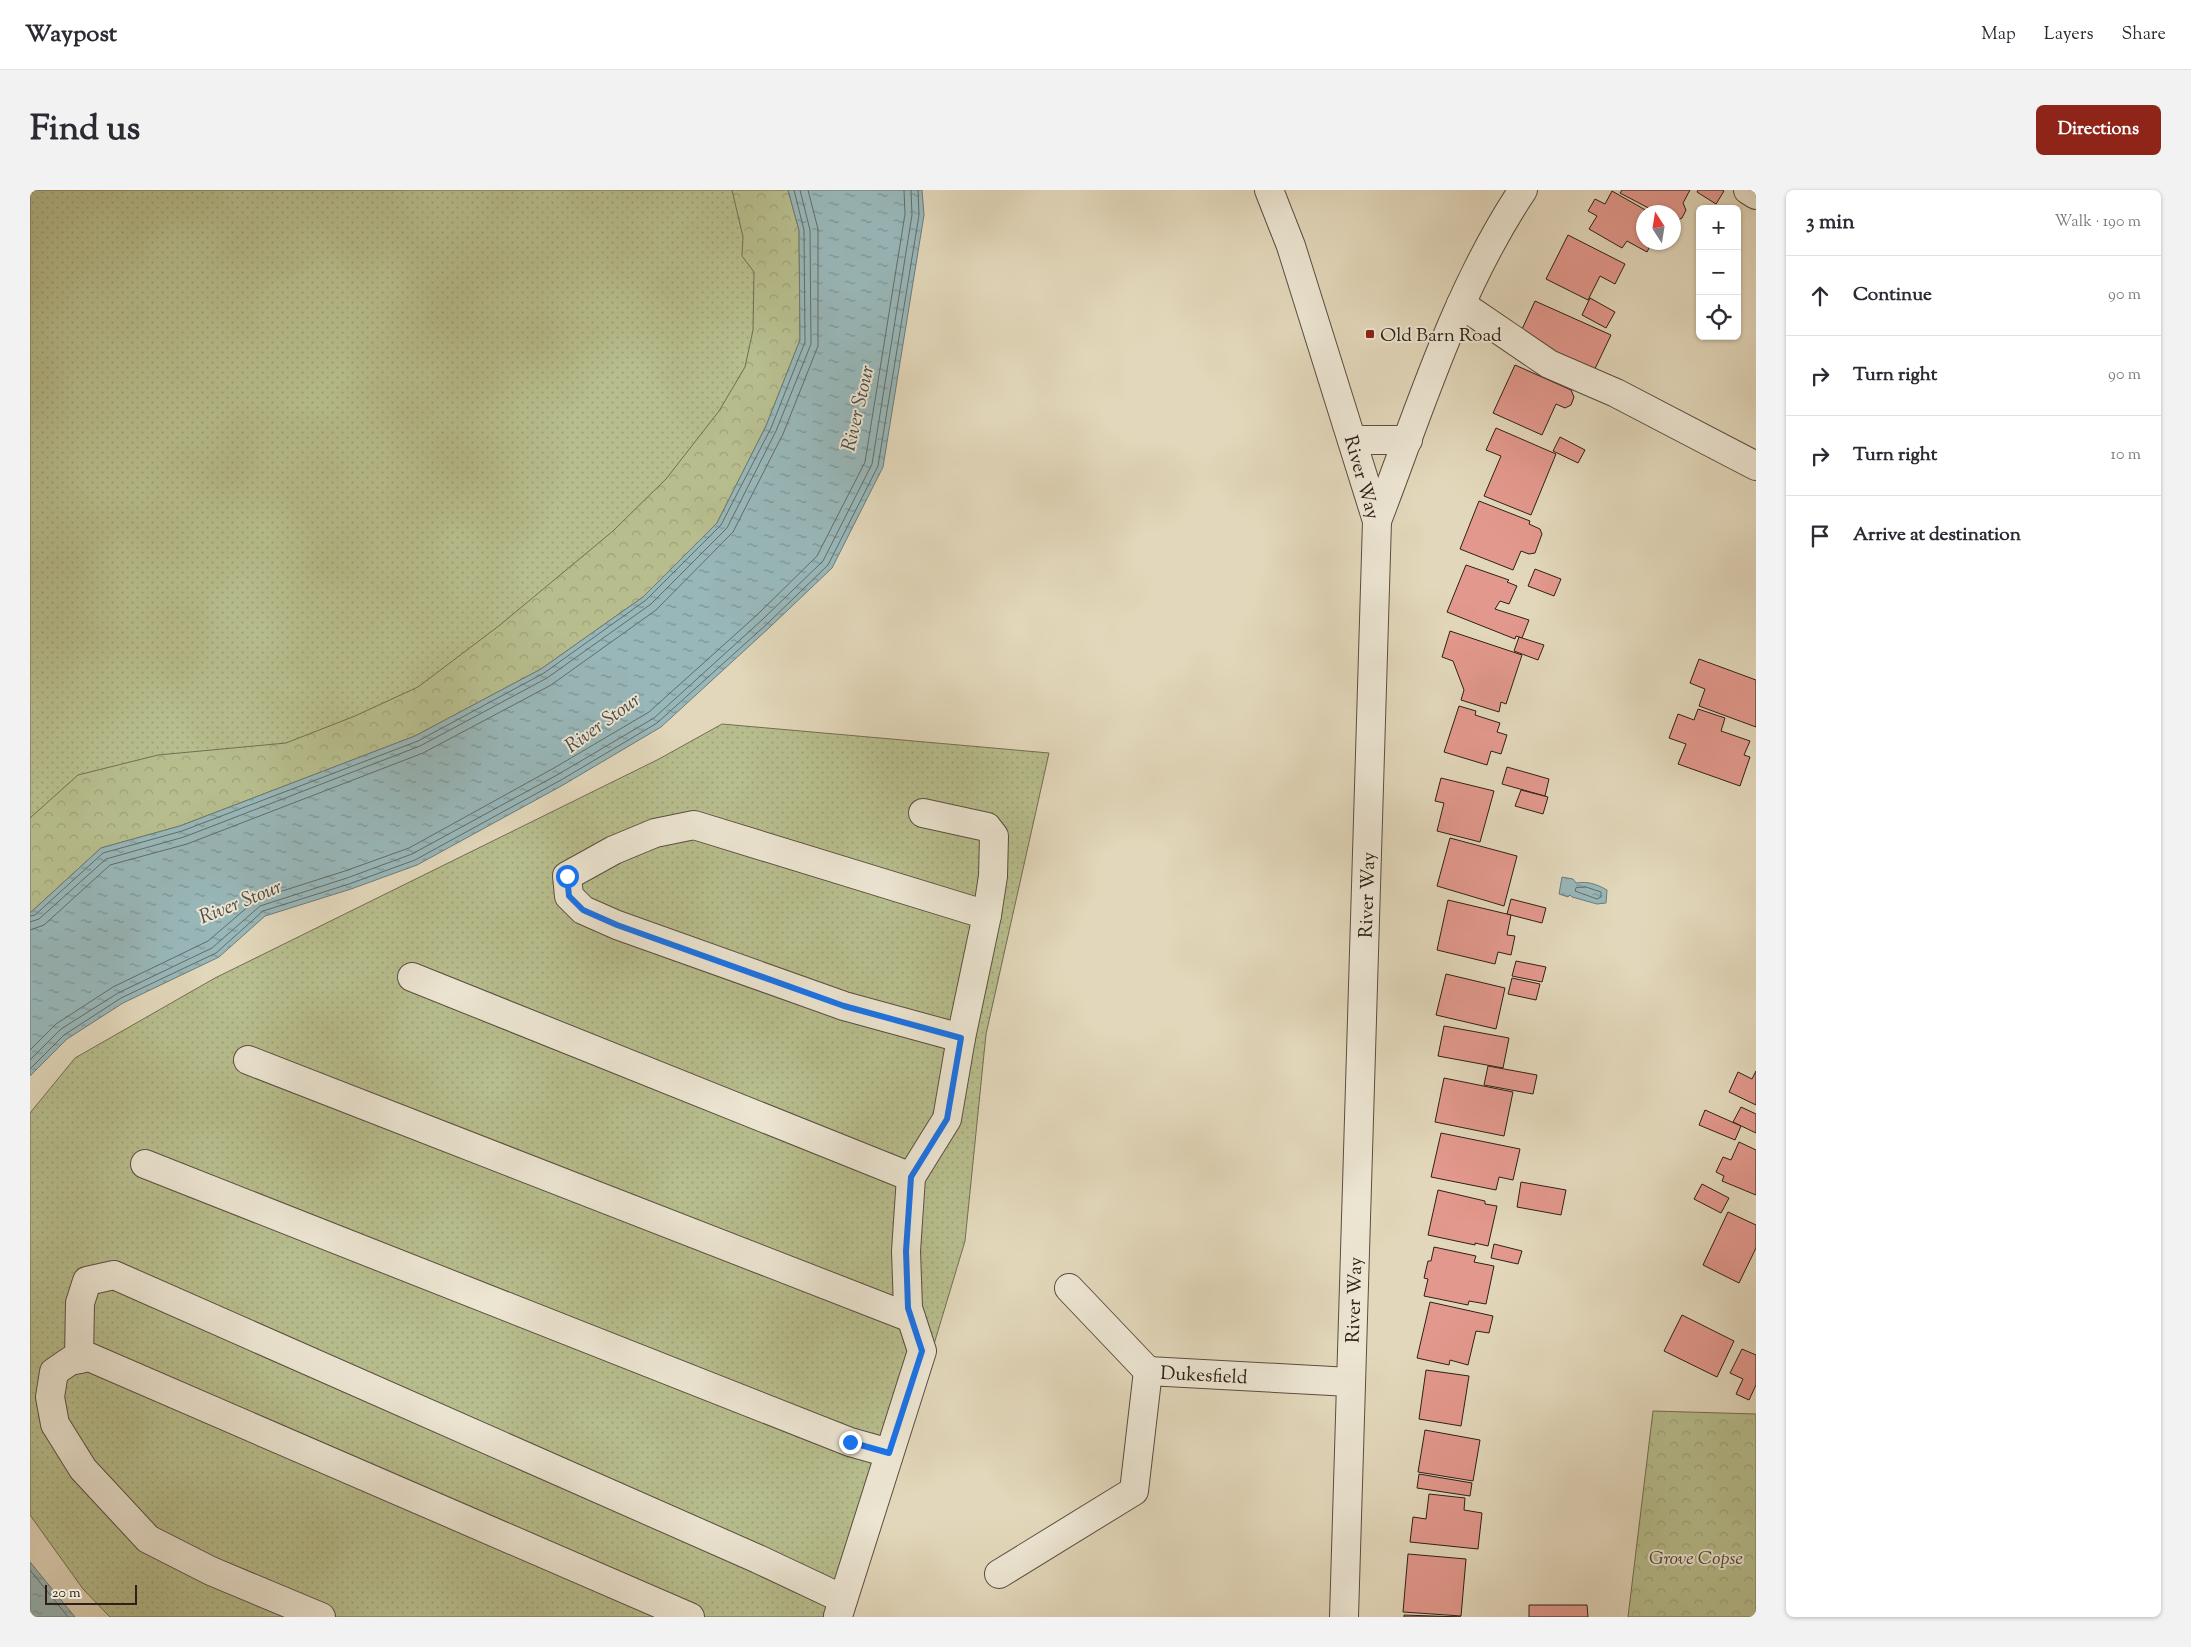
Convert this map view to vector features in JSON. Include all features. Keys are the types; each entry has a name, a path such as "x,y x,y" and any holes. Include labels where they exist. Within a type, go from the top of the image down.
{"street":[{"name":"River Way","path":"1269,190 1291,246 1378,521 1344,1617"},
{"path":"1378,521 1461,304 1512,206 1523,190"},
{"path":"1748,190 1756,195"},
{"path":"1461,304 1549,364 1616,393 1756,466"},
{"path":"1352,440 1408,440"},
{"path":"79,1359 80,1303 88,1281 114,1276 749,1555 840,1608 922,1351 908,1308 906,1251 911,1177 947,1119 993,876 994,836 987,827 923,812"},
{"path":"961,1038 844,1006 617,925 583,910 569,896 567,876 630,843 655,833 694,825 987,914"},
{"path":"412,977 911,1177"},
{"path":"248,1060 911,1318"},
{"path":"145,1164 850,1442 889,1453"},
{"path":"1069,1288 1148,1372"},
{"path":"321,1617 211,1571 148,1539 82,1469 55,1424 50,1397 54,1372 70,1361 89,1357 690,1617"},
{"name":"Dukesfield","path":"998,1574 1134,1491 1148,1372 1350,1382"}],"green space":[{"path":"30,190 788,190 717,523 30,913"},
{"path":"732,190 788,190 799,230 800,340 766,426 717,523 643,597 541,669 415,736 180,826 101,848 30,913 30,818 78,775 158,755 286,743 355,716 418,687 500,625 613,531 666,479 719,411 745,367 753,330 754,272 742,256 743,237"},
{"path":"722,724 1049,753 986,1034 965,1241 852,1617 110,1617 83,1589 30,1515 30,1113 75,1058 215,978 659,759"},
{"name":"Grove Copse","path":"1653,1411 1756,1414 1756,1617 1628,1617"}],"water":[{"name":"River Stour","path":"788,190 922,190 924,215 883,467 832,568 661,727 563,785 417,865 351,889 265,916 219,957 123,1003 67,1039 30,1076 30,913 101,848 180,826 415,736 541,669 643,597 717,523 766,426 800,340 799,230"},
{"path":"1562,877 1573,879 1576,883 1584,882 1607,890 1606,903 1597,904 1570,895 1568,897 1559,894"},
{"path":"30,1562 75,1617 30,1617"}],"building":[{"path":"1622,190 1690,190 1683,203 1686,210 1681,218 1681,205 1643,205 1620,193"},
{"path":"1698,190 1724,191 1716,204 1697,192"},
{"path":"1612,191 1637,205 1636,246 1627,241 1622,248 1589,229 1597,216 1588,211 1595,199 1605,204"},
{"path":"1568,235 1625,264 1615,284 1600,276 1588,300 1546,279"},
{"path":"1590,298 1615,312 1606,328 1582,315"},
{"path":"1535,301 1611,335 1592,375 1517,340"},
{"path":"1515,365 1571,390 1574,397 1571,405 1565,408 1556,404 1542,435 1493,413"},
{"path":"1496,428 1556,454 1531,515 1484,496 1501,456 1486,450"},
{"path":"1560,437 1585,450 1578,463 1553,451"},
{"path":"1479,501 1530,521 1529,524 1540,529 1542,534 1535,553 1529,554 1521,551 1513,570 1460,549"},
{"path":"1466,565 1509,580 1507,582 1517,586 1509,604 1500,601 1495,609 1529,620 1522,638 1516,636 1515,639 1447,612"},
{"path":"1535,569 1561,579 1554,596 1528,586"},
{"path":"1450,631 1522,655 1506,704 1501,702 1499,712 1461,700 1464,690 1453,661 1442,657"},
{"path":"1519,637 1544,645 1538,660 1514,651"},
{"path":"1699,659 1756,680 1756,727 1699,706 1705,689 1690,683"},
{"path":"1459,706 1476,711 1475,715 1500,723 1497,732 1507,735 1501,754 1491,751 1487,765 1444,752"},
{"path":"1698,709 1725,718 1721,731 1750,741 1744,755 1750,757 1740,786 1678,764 1686,744 1669,738 1678,714 1694,720"},
{"path":"1507,767 1549,779 1545,796 1502,784"},
{"path":"1441,778 1494,791 1480,842 1437,831 1444,803 1435,801"},
{"path":"1521,790 1548,797 1543,814 1515,806"},
{"path":"1450,838 1517,856 1504,906 1437,886"},
{"path":"1511,899 1546,908 1542,923 1507,914"},
{"path":"1448,900 1511,915 1507,935 1515,936 1511,955 1498,952 1495,964 1437,950"},
{"path":"1516,961 1546,967 1542,982 1512,976"},
{"path":"1446,974 1505,988 1496,1029 1436,1015"},
{"path":"1512,978 1540,984 1536,1000 1508,994"},
{"path":"1444,1026 1509,1038 1503,1068 1438,1056"},
{"path":"1488,1066 1537,1075 1533,1094 1484,1085"},
{"path":"1756,1071 1756,1105 1729,1092 1738,1072 1752,1079"},
{"path":"1444,1078 1513,1092 1504,1136 1435,1122"},
{"path":"1741,1107 1756,1114 1756,1133 1733,1122"},
{"path":"1705,1110 1741,1126 1735,1140 1699,1125"},
{"path":"1441,1133 1520,1149 1513,1180 1499,1177 1496,1190 1431,1177"},
{"path":"1739,1142 1756,1150 1756,1195 1722,1181 1724,1176 1716,1172 1723,1157 1731,1160"},
{"path":"1521,1182 1566,1190 1561,1215 1517,1207"},
{"path":"1702,1184 1729,1198 1721,1213 1694,1199"},
{"path":"1438,1190 1485,1201 1485,1204 1497,1206 1488,1246 1428,1235"},
{"path":"1728,1212 1756,1225 1756,1248 1739,1283 1703,1265"},
{"path":"1494,1244 1522,1251 1518,1264 1491,1258"},
{"path":"1434,1247 1476,1256 1474,1262 1494,1266 1486,1304 1469,1301 1468,1305 1424,1296 1428,1279 1424,1278"},
{"path":"1430,1302 1493,1316 1489,1333 1476,1331 1468,1365 1450,1360 1449,1365 1417,1358"},
{"path":"1682,1315 1734,1341 1717,1377 1664,1351"},
{"path":"1742,1349 1756,1355 1756,1385 1749,1400 1736,1394 1743,1379 1730,1373"},
{"path":"1426,1370 1469,1376 1461,1426 1419,1419"},
{"path":"1425,1430 1480,1440 1473,1481 1418,1472"},
{"path":"1419,1474 1472,1483 1470,1496 1417,1488"},
{"path":"1429,1494 1465,1498 1464,1510 1482,1513 1478,1549 1410,1542 1413,1517 1426,1519"},
{"path":"1408,1554 1466,1559 1461,1616 1403,1612"},
{"path":"1529,1605 1587,1605 1588,1617 1529,1617"},
{"path":"1404,1615 1461,1617 1404,1617"}],"place":[{"name":"Old Barn Road","path":"1370,334"}],"route":[{"path":"567,876 569,896 583,910 617,925 844,1006 961,1038 947,1119 911,1177 906,1251 908,1308 922,1351 889,1453 850,1442"}]}
